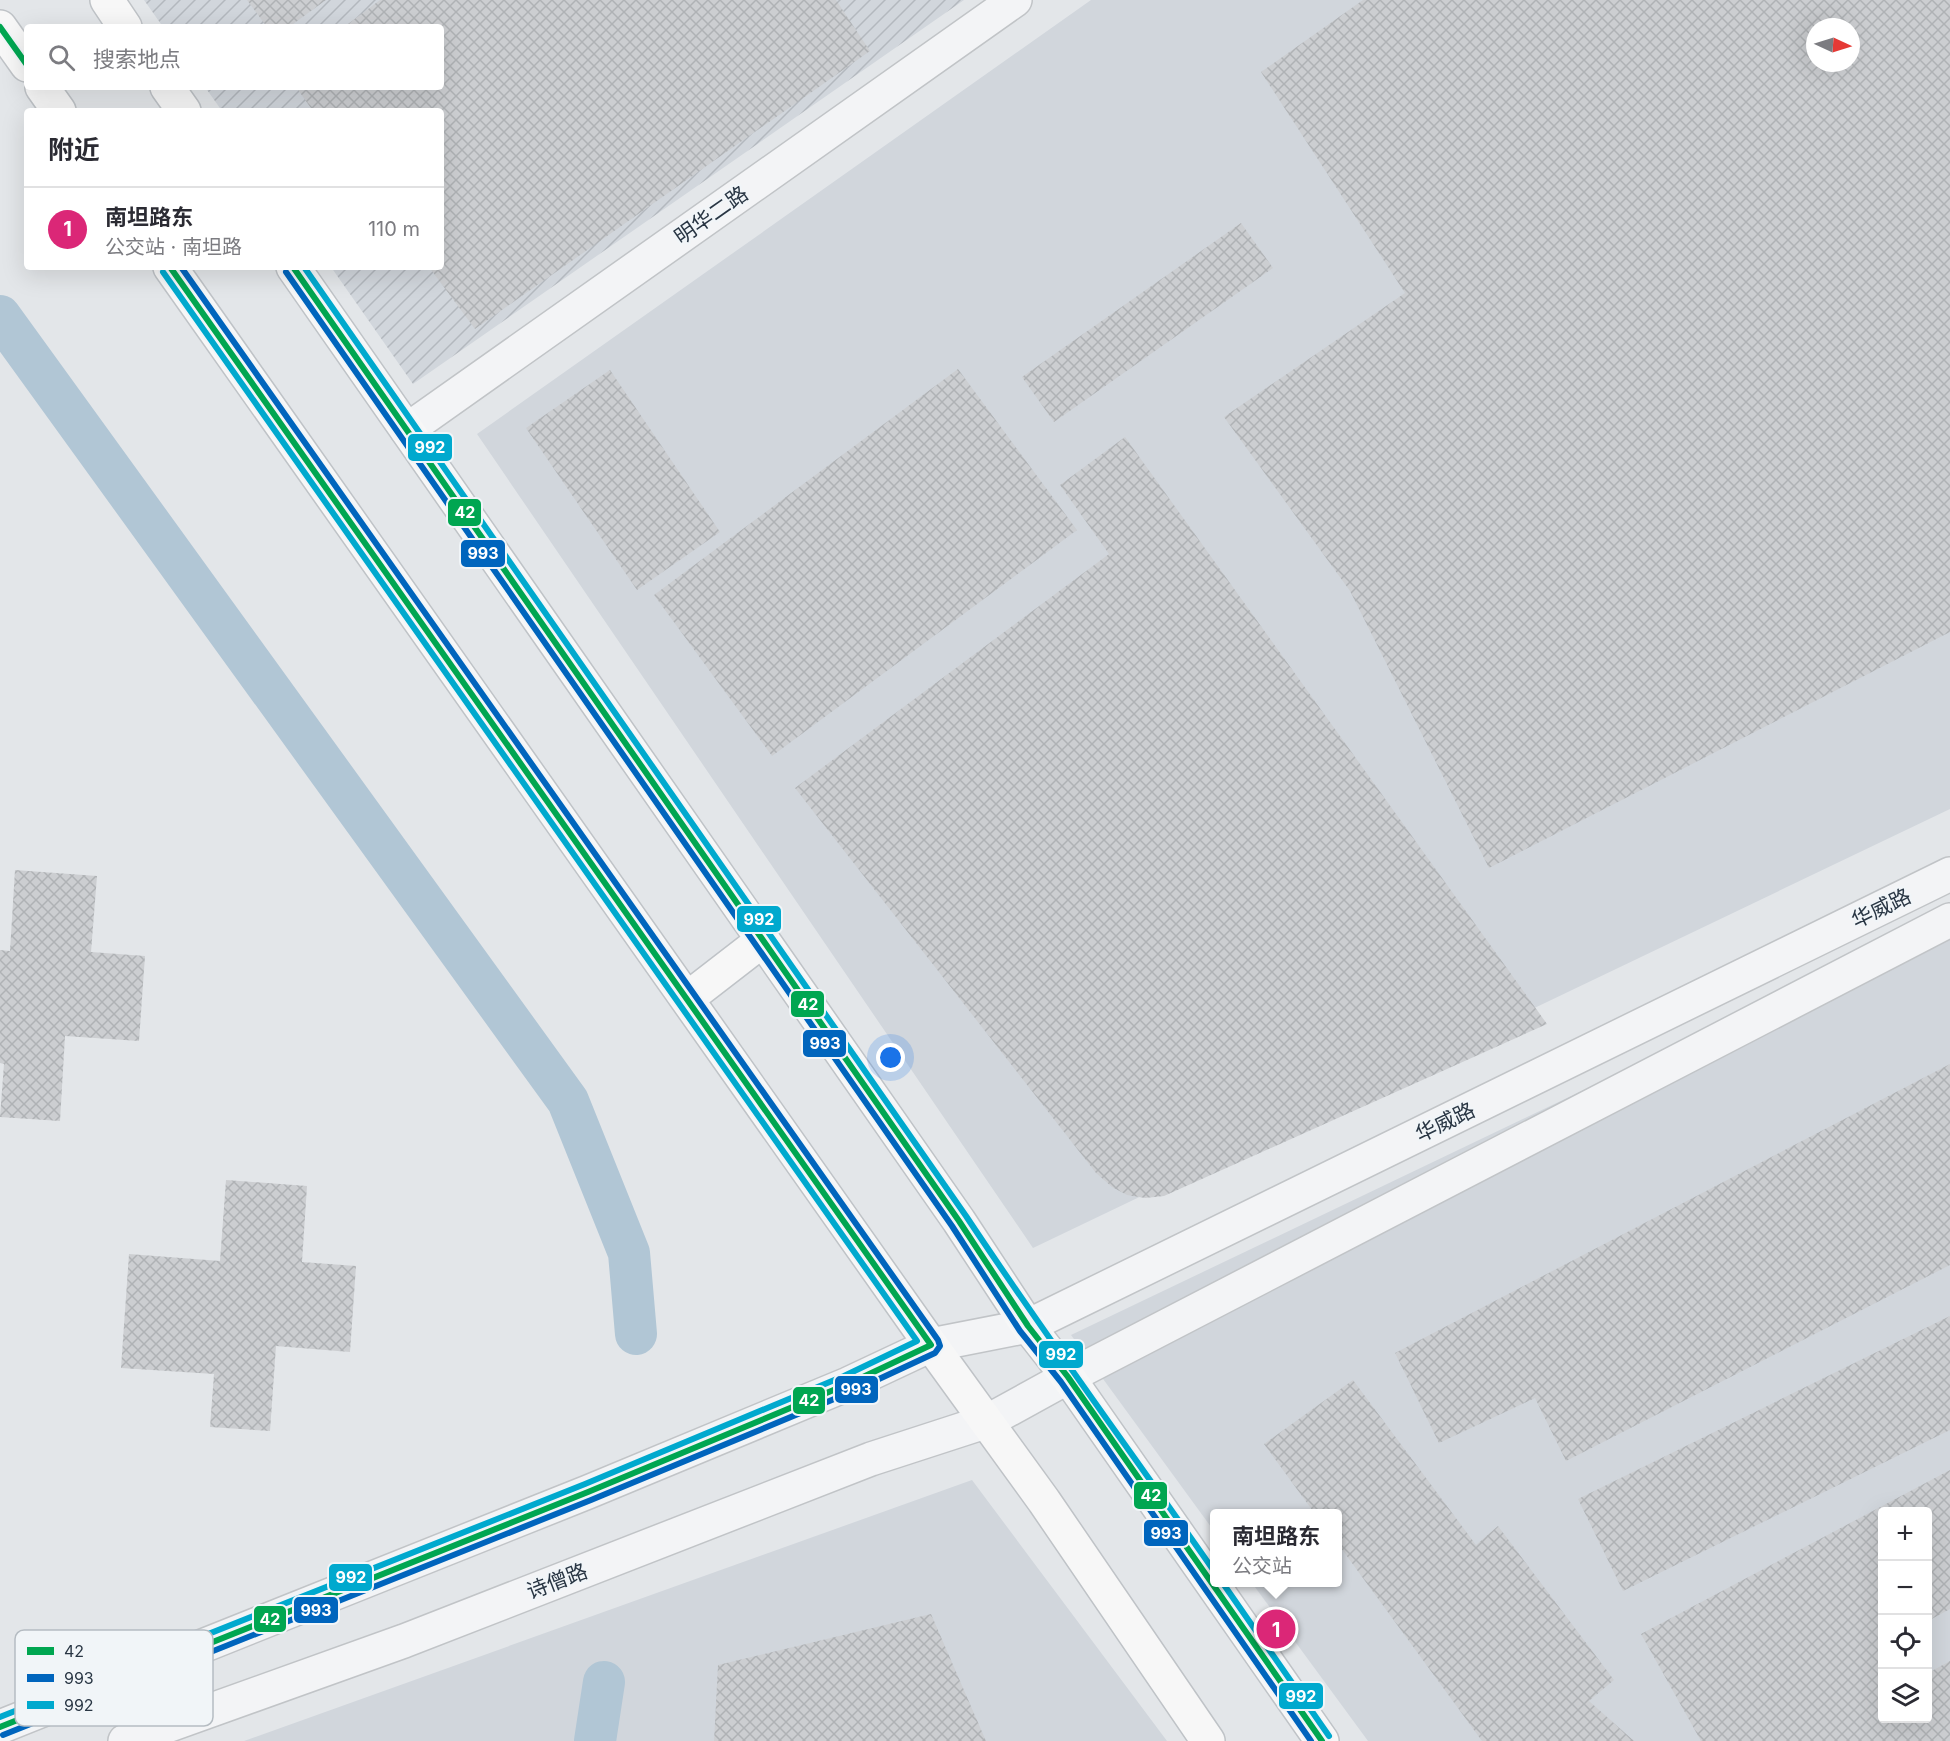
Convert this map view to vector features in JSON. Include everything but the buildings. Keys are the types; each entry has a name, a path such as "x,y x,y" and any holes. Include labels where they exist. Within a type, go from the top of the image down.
{"main road":[{"path":"106,0 123,24"},
{"path":"0,27 24,61"},
{"path":"44,90 57,108"},
{"path":"169,90 182,108"},
{"path":"172,270 931,1345 988,1421 1208,1741"},
{"path":"295,270 959,1221 1028,1326 1068,1377 1210,1580"},
{"path":"688,998 763,940"},
{"path":"1215,1587 1322,1741"}],"street":[{"name":"明华二路","path":"407,430 1015,0"},
{"name":"华威路","path":"931,1345 1028,1326 1950,874"},
{"name":"诗僧路","path":"213,1709 404,1641 871,1459 988,1421 1068,1377 1950,920"},
{"path":"213,1642 599,1488 848,1384 931,1345"},
{"path":"0,1727 15,1721"},
{"name":"诗僧路","path":"125,1741 167,1726"}],"shaded area":[{"path":"144,0 964,0 413,384 333,270 444,270 444,108 220,108 207,90 444,90 444,24 161,24"},
{"path":"1091,0 1950,0 1950,809 1033,1248 477,434"},
{"path":"1950,915 1950,1736 1941,1741 1368,1741 1255,1587 1342,1587 1342,1509 1210,1509 1210,1526 1071,1335"},
{"path":"972,1480 1167,1741 244,1741"}],"waterway":[{"path":"0,316 568,1101 629,1253 636,1334"},
{"path":"595,1741 604,1682"}],"transit line":[{"name":"42","path":"0,27 24,61"},
{"name":"42","path":"172,270 931,1345 848,1384 588,1492 213,1642"},
{"name":"993","path":"183,270 938,1340 940,1346 935,1353 851,1392 591,1500 213,1651"},
{"name":"42","path":"295,270 959,1221 1028,1326 1068,1377 1210,1580"},
{"name":"992","path":"306,270 1210,1565"},
{"name":"992","path":"163,272 917,1341 844,1376 585,1484 213,1632"},
{"name":"993","path":"286,272 952,1226 1020,1331 1061,1382 1311,1741"},
{"name":"42","path":"1215,1587 1322,1741"},
{"name":"992","path":"1225,1587 1329,1736"},
{"name":"992","path":"0,1717 15,1711"},
{"name":"42","path":"0,1727 15,1721"},
{"name":"993","path":"3,1735 26,1726"}],"place":[{"name":"南坦路东","path":"1276,1629"}]}
